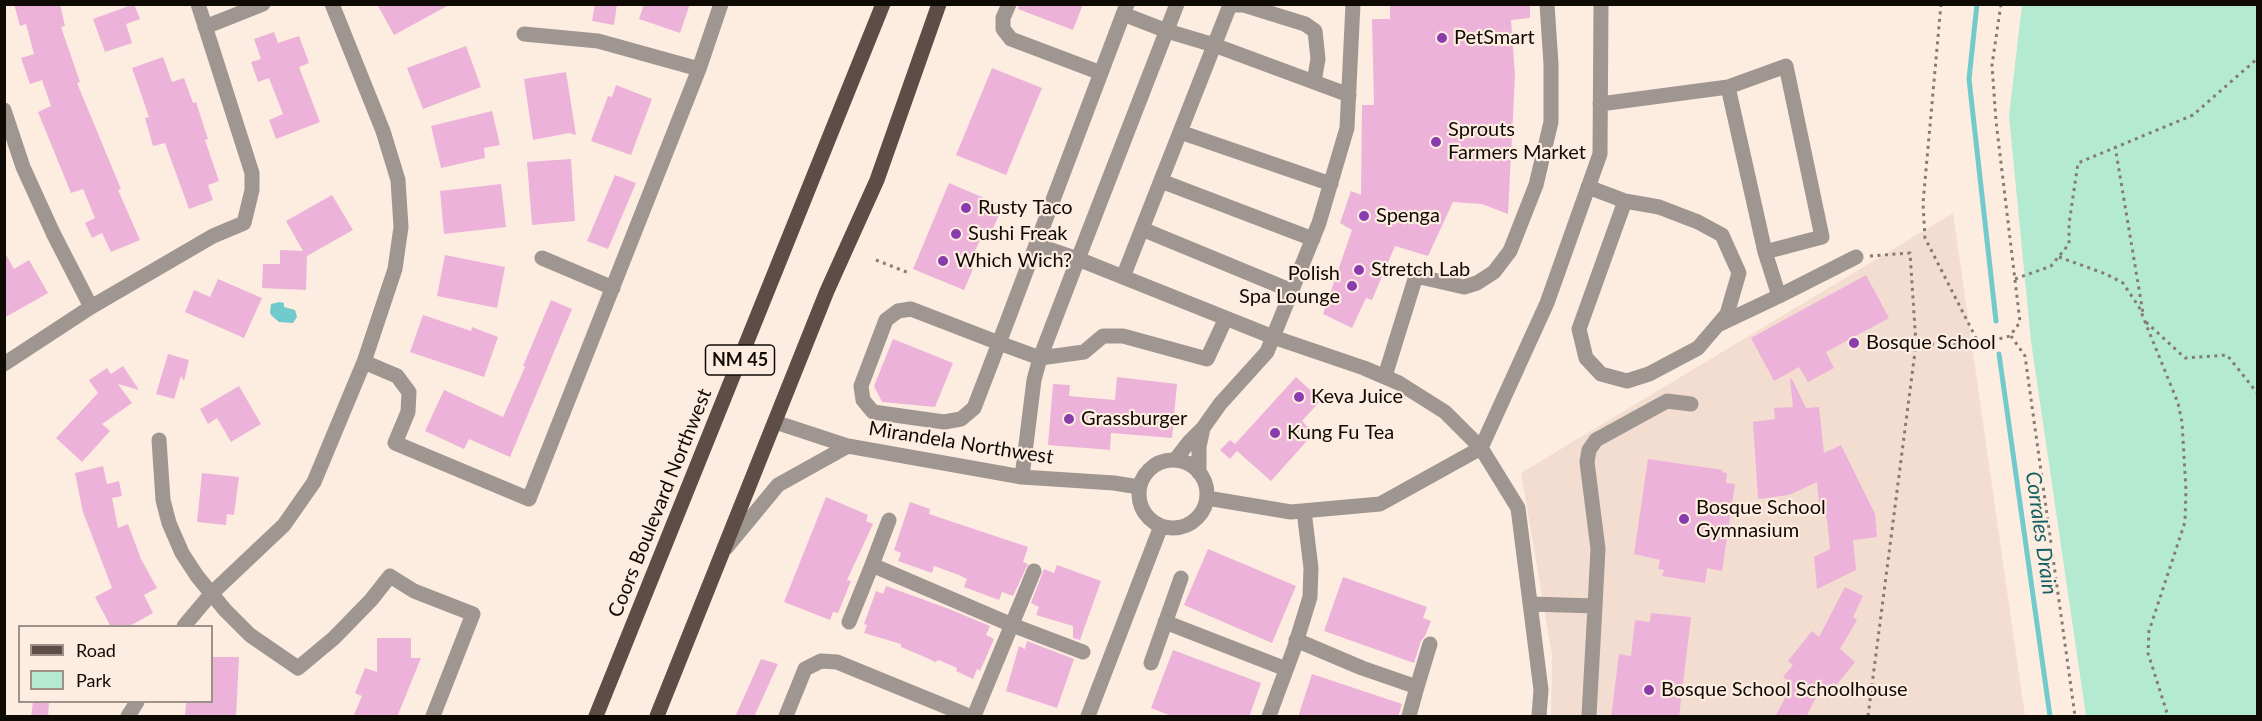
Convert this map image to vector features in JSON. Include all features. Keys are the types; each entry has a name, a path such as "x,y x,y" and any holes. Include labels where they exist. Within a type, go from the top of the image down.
{"main road":[{"name":"Coors Boulevard Northwest","path":"597,717 883,4"},
{"name":"NM 45","path":"657,717 827,291 877,180 939,4"}],"street":[{"path":"4,364 91,307 213,236 244,223 252,190 252,173 198,4"},
{"path":"205,27 263,4"},
{"path":"186,625 211,594 284,525 314,482 364,362 395,269 401,227 398,180 383,131 332,4"},
{"path":"364,362 397,376 409,392 408,412 395,443 529,499 699,69 721,4"},
{"path":"1009,4 1003,18 1003,29 1011,39 1101,73"},
{"path":"1022,477 1034,380 1040,357 1177,4"},
{"path":"1175,460 1220,404 1267,352 1313,238 1332,184 1347,128 1353,4"},
{"path":"1385,376 1416,276 1464,286 1477,283 1494,272 1510,251 1536,185 1551,122 1548,4"},
{"path":"1207,498 1291,512 1380,504 1481,448 1547,303 1600,154 1600,4"},
{"path":"1123,277 1230,6 1244,5 1305,24 1315,32 1318,59 1314,82"},
{"path":"1226,318 1207,359 1123,336 1103,336 1084,352 1040,357 999,343 911,309 898,311 886,320 861,386 863,400 873,412 944,422 961,419 974,408 999,343 1037,245 1125,9 1167,31 1214,45 1349,95"},
{"path":"524,34 598,41 699,69"},
{"path":"1600,104 1728,87 1786,66 1821,237 1765,252"},
{"path":"1728,87 1765,252 1779,296"},
{"path":"4,110 23,167 53,233 91,307"},
{"path":"1180,132 1332,184"},
{"path":"1161,181 1313,238"},
{"path":"1588,187 1625,201 1659,207 1698,222 1722,235 1739,273 1727,314 1698,348 1648,374 1627,381 1601,374 1586,358 1579,329 1625,201"},
{"path":"1142,229 1292,291"},
{"path":"1037,245 1274,337 1385,376 1445,412 1481,448 1518,508 1541,690 1539,717"},
{"path":"1717,326 1856,257"},
{"path":"542,258 613,288"},
{"path":"1589,717 1598,549 1587,462 1589,450 1596,440 1667,401 1691,404"},
{"name":"Mirandela Northwest","path":"775,422 848,446 1022,477 1114,483 1139,487"},
{"path":"1199,473 1199,447 1203,428"},
{"path":"159,440 163,500 169,523 182,553 211,594 250,635 298,668 334,638 371,600 390,576 414,591 473,614 433,717"},
{"name":"Mirandela Northwest","path":"722,553 778,485 848,446"},
{"path":"1175,460 1187,463 1199,473 1206,487 1207,498 1199,517 1188,525 1177,529 1161,526 1150,520 1142,511 1139,487 1144,476 1152,467 1175,460"},
{"path":"1269,717 1310,597 1311,568 1304,511"},
{"path":"849,622 889,520"},
{"path":"1088,717 1161,526"},
{"path":"872,565 1012,626 1083,652"},
{"path":"974,717 1034,571"},
{"path":"1151,663 1181,578"},
{"path":"1530,604 1594,606"},
{"path":"1165,622 1286,669"},
{"path":"1296,640 1362,668 1417,687"},
{"path":"1409,717 1430,645"},
{"path":"786,717 805,669 821,661 837,662 969,717"},
{"path":"128,717 136,703"}],"path":[{"path":"1941,4 1923,203 1925,238 1979,344"},
{"path":"1916,344 1979,344 2010,336 2020,322 1996,121 1992,65 2001,4"},
{"path":"2015,279 2051,266 2069,244 2069,224 2078,163 2193,115 2258,58"},
{"path":"2115,146 2144,320 2185,358 2228,355 2258,394"},
{"path":"1856,257 1910,253 1916,344 1868,717"},
{"path":"2059,257 2106,274 2122,284 2139,307 2178,403 2182,422 2186,490 2185,522 2149,631 2148,653 2168,717"},
{"path":"876,260 909,273"},
{"path":"2010,336 2025,356 2075,717"}],"shaded area":[{"name":"Bosque School","path":"1953,213 2025,716 1551,716 1552,655 1521,473"}],"green space":[{"path":"2022,5 2257,5 2257,716 2086,716 2031,341 2009,116"}],"water":[{"path":"284,303 284,307 295,310 297,317 293,323 279,322 270,313 271,304"}],"building":[{"path":"14,4 60,4 65,26 61,27 80,82 77,83 140,240 111,252 102,233 92,238 85,223 95,218 83,189 71,193 38,112 51,106 42,80 30,84 21,58 34,54 26,24 20,26"},
{"path":"134,4 140,19 126,24 132,43 105,52 93,19"},
{"path":"377,4 451,4 394,35"},
{"path":"595,4 617,4 614,25 592,21"},
{"path":"644,4 690,4 680,33 639,19"},
{"path":"1019,4 1083,4 1073,30 1018,9"},
{"path":"1390,4 1530,4 1530,18 1511,20 1515,76 1508,214 1482,204 1453,202 1428,256 1395,246 1372,300 1366,298 1352,328 1323,314 1352,230 1340,223 1351,191 1361,195 1362,105 1374,105 1372,19 1390,19"},
{"path":"274,32 278,43 299,36 309,63 299,67 320,122 276,139 269,120 283,114 269,78 258,82 251,62 261,59 254,39"},
{"path":"466,46 481,87 423,109 407,68"},
{"path":"163,57 172,82 184,78 193,103 196,102 208,139 205,140 219,181 208,185 213,200 189,209 165,143 153,146 145,118 149,117 132,68"},
{"path":"992,68 1042,88 1006,175 956,155"},
{"path":"566,72 576,135 569,133 533,140 524,79"},
{"path":"616,85 652,99 631,155 591,141 608,96 612,97"},
{"path":"492,111 500,145 484,148 485,158 441,168 431,126"},
{"path":"571,159 575,221 532,225 527,162"},
{"path":"615,175 636,183 608,249 587,241"},
{"path":"949,183 1003,206 991,233 984,231 968,267 973,269 964,290 913,269"},
{"path":"501,184 506,227 444,234 440,191"},
{"path":"332,195 353,230 307,256 306,290 262,288 263,264 280,264 280,250 303,251 286,221"},
{"path":"4,251 14,269 29,260 48,293 4,318"},
{"path":"445,255 505,267 497,308 437,296"},
{"path":"1866,275 1889,318 1826,352 1834,368 1808,382 1799,367 1774,381 1751,338"},
{"path":"218,279 262,298 244,338 185,312 194,290 210,297"},
{"path":"551,300 572,309 510,457 469,439 464,449 425,431 444,390 503,417"},
{"path":"423,315 471,331 472,327 498,337 484,377 410,352"},
{"path":"893,339 953,363 935,407 882,402 874,386"},
{"path":"168,354 189,360 184,381 181,376 174,399 156,394"},
{"path":"123,366 139,390 118,384 132,403 102,424 110,431 82,462 56,438 98,393 89,380 107,368 111,374"},
{"path":"1117,377 1177,384 1172,438 1111,433 1110,450 1048,445 1053,384 1070,385 1069,396 1115,400"},
{"path":"1296,377 1321,400 1302,421 1314,433 1271,481 1237,451 1230,459 1220,450 1230,440 1235,444"},
{"path":"1790,379 1806,408 1819,407 1824,453 1841,445 1875,514 1877,537 1853,540 1856,570 1817,589 1814,557 1830,549 1827,519 1819,503 1817,482 1789,495 1758,499 1753,422 1775,419 1774,408 1793,407"},
{"path":"239,386 261,424 231,442 217,418 208,424 200,409"},
{"name":"Bosque School Gymnasium","path":"1648,459 1723,470 1722,472 1727,473 1726,483 1735,484 1722,571 1707,568 1705,583 1662,576 1664,570 1658,569 1660,560 1634,554"},
{"path":"103,466 107,484 119,481 122,496 112,498 118,528 128,524 141,559 157,588 144,595 153,613 132,625 110,625 95,597 112,588 83,512 75,473"},
{"path":"202,473 239,477 234,515 227,514 226,525 197,522"},
{"path":"826,497 868,515 866,521 873,524 847,580 851,581 838,613 833,612 830,620 784,602"},
{"path":"910,502 930,509 929,514 1028,547 1023,562 1028,564 1013,596 1002,592 999,600 964,587 967,579 959,575 934,566 932,573 898,561 901,553 894,550"},
{"path":"1208,549 1296,586 1272,643 1184,605"},
{"path":"1057,565 1101,581 1080,640 1073,638 1073,626 1036,615 1039,607 1031,603 1044,569 1054,573"},
{"path":"1343,577 1427,607 1423,618 1431,621 1414,663 1324,631"},
{"path":"886,586 990,626 986,635 994,639 980,671 977,669 973,679 939,660 935,662 901,647 901,644 864,633 867,625 864,624 876,591 883,594"},
{"path":"1845,587 1863,596 1853,617 1857,620 1840,649 1855,662 1826,698 1819,692 1806,717 1775,717 1785,698 1778,692 1787,680 1783,677 1793,665 1788,661 1812,631 1819,637"},
{"name":"Bosque School Schoolhouse","path":"1651,613 1691,617 1679,717 1611,717 1619,654 1631,656 1635,620 1650,622"},
{"path":"377,638 411,638 411,658 421,658 397,717 353,717 362,696 355,693 365,668 377,672"},
{"path":"1027,641 1074,659 1057,708 1006,691 1019,646 1025,649"},
{"path":"1173,650 1261,683 1249,717 1174,717 1151,708"},
{"path":"213,657 239,657 236,717 185,717 186,703 213,703"},
{"path":"761,659 778,664 754,717 735,717"},
{"path":"1312,674 1402,704 1398,717 1298,717"},
{"path":"33,703 49,703 48,717 31,717"}],"waterway":[{"name":"Corrales Drain","path":"1977,4 1969,79 1996,321"},
{"name":"Corrales Drain","path":"1999,354 2050,716"}],"place":[{"name":"PetSmart","path":"1442,38"},
{"name":"Sprouts Farmers Market","path":"1436,142"},
{"name":"Rusty Taco","path":"966,208"},
{"name":"Spenga","path":"1364,216"},
{"name":"Sushi Freak","path":"956,234"},
{"name":"Which Wich?","path":"943,261"},
{"name":"Stretch Lab","path":"1359,270"},
{"name":"Polish Spa Lounge","path":"1352,286"},
{"name":"Bosque School","path":"1854,343"},
{"name":"Keva Juice","path":"1299,397"},
{"name":"Grassburger","path":"1069,419"},
{"name":"Kung Fu Tea","path":"1275,433"},
{"name":"Bosque School Gymnasium","path":"1684,519"},
{"name":"Bosque School Schoolhouse","path":"1649,690"}]}
